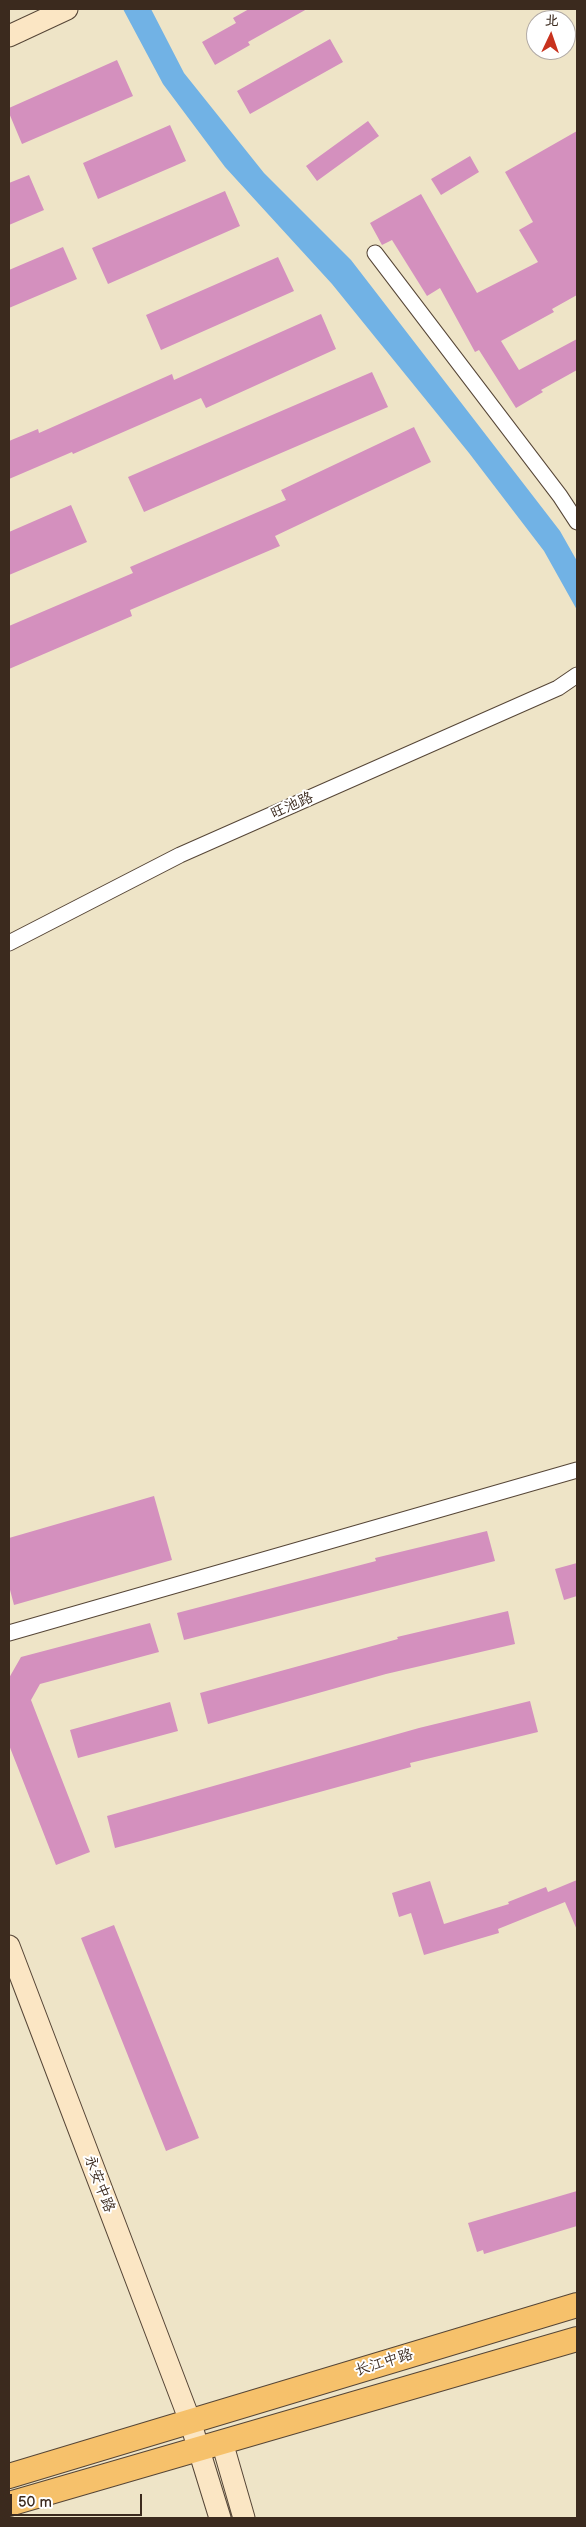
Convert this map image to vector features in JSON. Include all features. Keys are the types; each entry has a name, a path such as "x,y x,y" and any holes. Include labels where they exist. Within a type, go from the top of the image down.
{"main road":[{"name":"长江中路","path":"9,2476 577,2305"},
{"name":"长江中路","path":"9,2504 577,2339"}],"street":[{"path":"9,36 67,9"},
{"path":"375,253 560,496 577,522"},
{"name":"旺池路","path":"9,943 180,855 558,688 577,675"},
{"path":"9,1632 577,1470"},
{"name":"永安中路","path":"9,1946 190,2421 211,2445"},
{"path":"211,2445 220,2518"},
{"path":"211,2445 244,2518"}],"water":[{"path":"123,9 151,9 184,73 264,173 351,260 560,531 577,561 577,610 544,551 469,453 332,284 225,167 163,84"}],"building":[{"path":"249,9 307,9 248,42 250,45 215,65 202,42 236,23 233,18"},
{"path":"330,39 343,62 250,114 237,91"},
{"path":"117,60 133,96 22,144 9,113 9,108"},
{"path":"368,121 379,136 317,181 306,166"},
{"path":"170,125 186,161 98,199 83,163"},
{"path":"577,131 577,295 552,309 554,312 501,341 519,370 577,339 577,370 541,390 543,392 516,408 479,350 475,352 440,288 427,296 392,240 382,245 370,223 421,194 477,293 538,262 519,230 533,222 505,172"},
{"path":"470,156 479,172 441,195 431,179"},
{"path":"29,175 44,210 9,225 9,183"},
{"path":"225,191 240,226 108,284 92,248"},
{"path":"63,247 77,279 9,308 9,270"},
{"path":"278,257 294,291 161,350 146,315"},
{"path":"321,314 336,349 206,408 201,398 73,454 72,452 9,479 9,441 38,429 39,433 172,374 174,380"},
{"path":"372,372 388,407 144,512 128,477"},
{"path":"414,427 431,462 275,536 280,546 130,610 132,616 9,669 9,626 133,573 130,567 286,500 281,490"},
{"path":"71,505 87,542 9,575 9,532"},
{"path":"154,1496 172,1560 14,1605 9,1586 9,1538"},
{"path":"487,1531 495,1561 184,1640 177,1613 376,1561 375,1558"},
{"path":"577,1563 577,1596 564,1600 555,1569"},
{"path":"508,1611 515,1644 386,1674 208,1724 200,1693 398,1639 397,1637"},
{"path":"150,1623 159,1652 40,1684 31,1700 90,1852 56,1865 9,1745 9,1678 21,1657"},
{"path":"530,1701 538,1732 410,1763 411,1767 115,1848 107,1816 419,1728"},
{"path":"170,1702 178,1731 78,1758 70,1730"},
{"path":"577,1880 577,1930 565,1902 498,1929 499,1933 424,1955 411,1913 399,1917 392,1893 430,1881 444,1924 509,1904 508,1902 546,1887 548,1892"},
{"path":"114,1925 199,2138 166,2151 81,1938"},
{"path":"577,2191 577,2226 484,2254 483,2250 477,2252 468,2223"}]}
